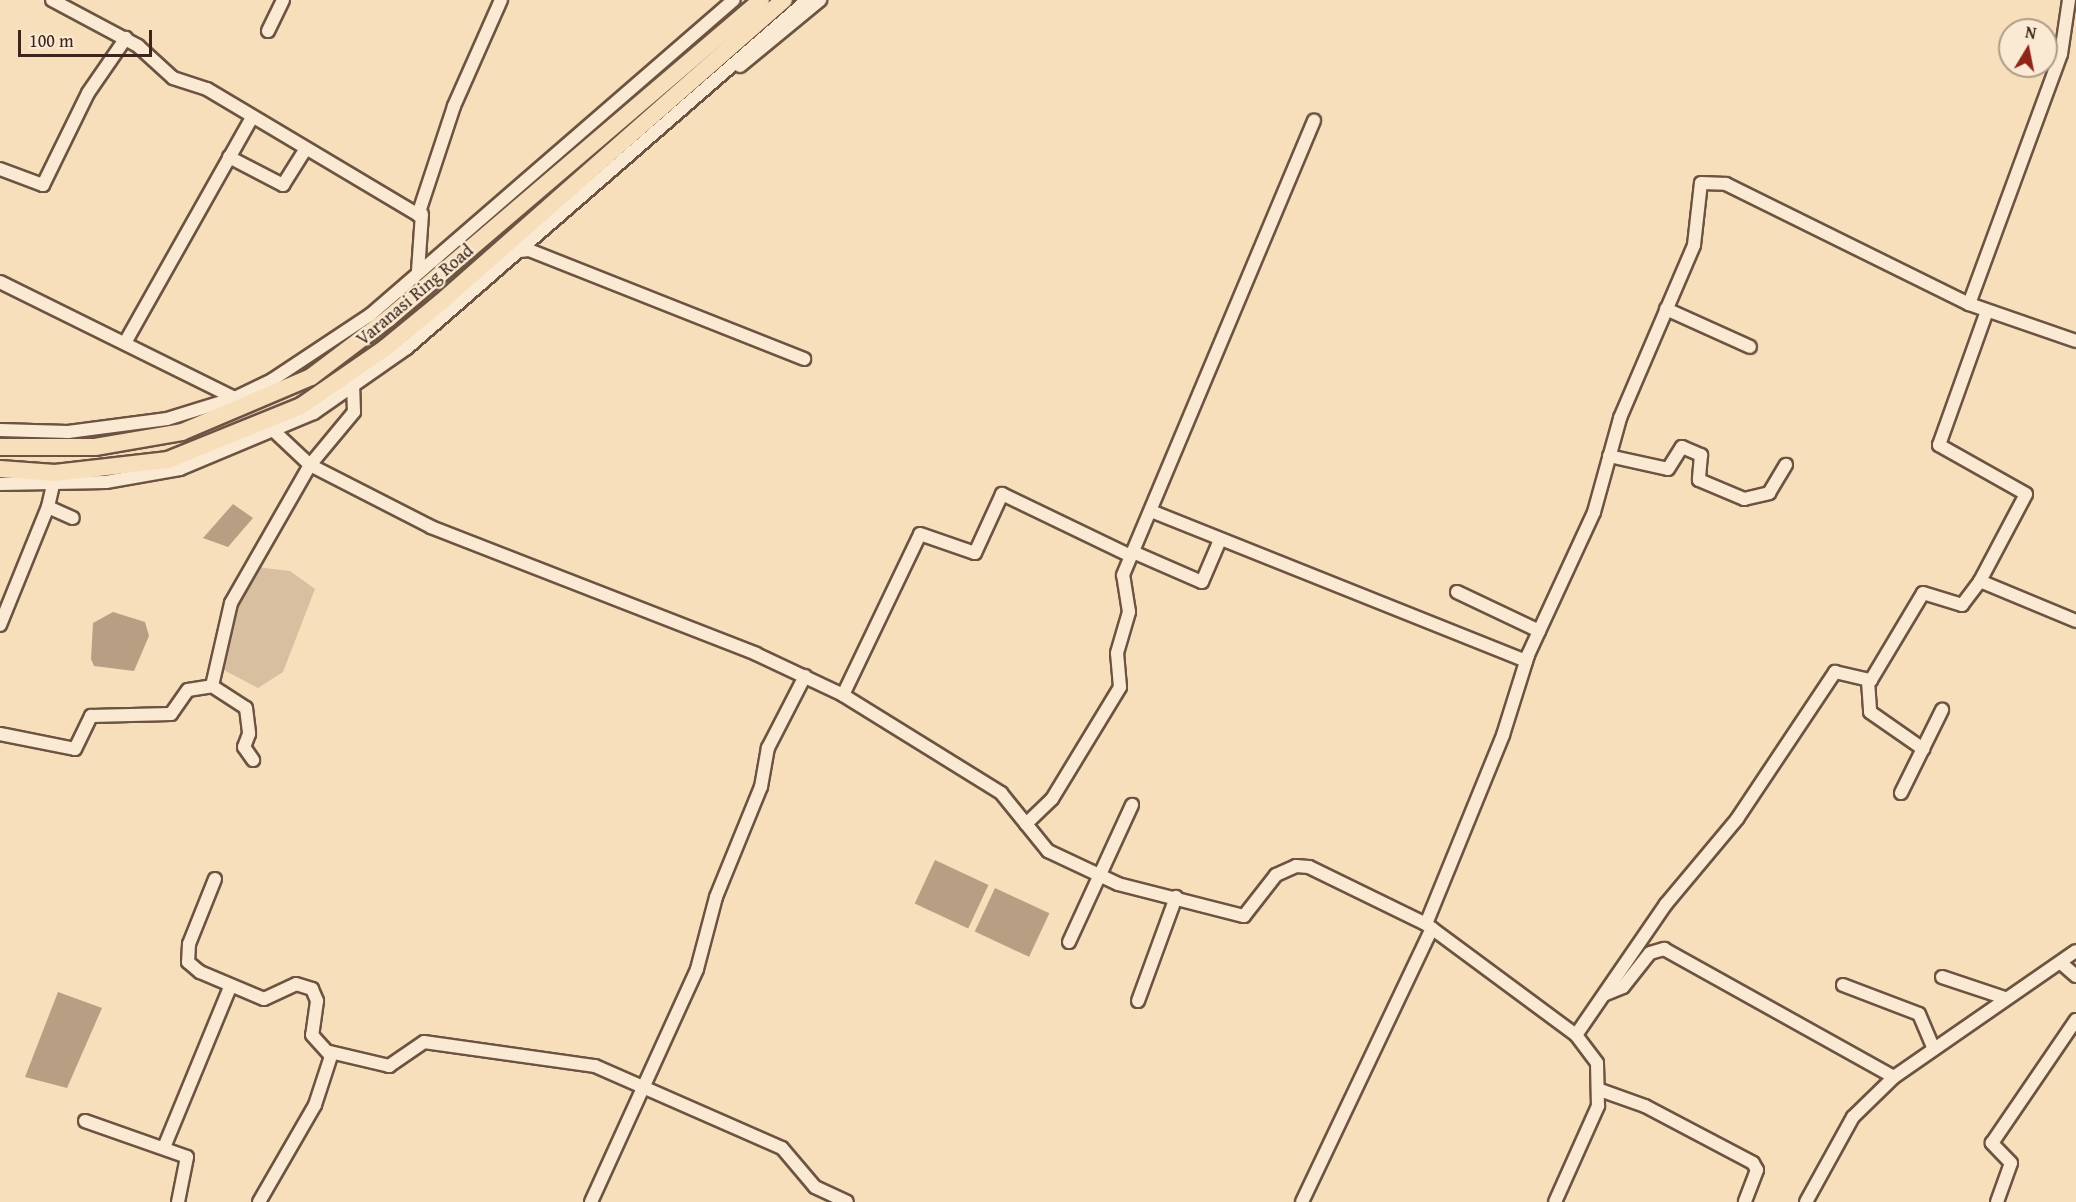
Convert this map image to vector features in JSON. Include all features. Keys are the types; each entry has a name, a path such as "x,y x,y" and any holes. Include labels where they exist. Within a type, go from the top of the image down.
{"highway":[{"path":"0,447 95,447 182,432 311,377 389,318 761,0"},
{"name":"Varanasi Ring Road","path":"0,469 55,473 168,460 301,405 385,348 441,302 784,0"}],"street":[{"path":"52,0 126,38 173,78 207,89 251,119 422,214"},
{"path":"268,31 283,0"},
{"path":"418,271 422,214 438,147 501,0"},
{"path":"700,30 722,0"},
{"path":"0,429 68,432 167,419 235,398 370,315 418,271 734,0"},
{"path":"0,484 53,486 180,468 276,433 353,389 520,252 807,0"},
{"path":"700,93 762,51 820,0"},
{"path":"1969,304 2061,54 2069,0"},
{"path":"0,169 44,185 88,93 126,38"},
{"path":"126,341 251,119"},
{"path":"1026,824 1052,799 1120,687 1117,653 1129,605 1121,581 1151,511 1159,479 1314,121"},
{"path":"229,157 283,185 305,150"},
{"path":"1302,1202 1429,926 1526,662 1594,512 1609,456 1666,309 1694,245 1697,191 1711,180 1969,304 2076,341"},
{"path":"520,252 529,250 804,359"},
{"path":"0,282 126,341 235,398"},
{"path":"1666,309 1750,347"},
{"path":"1923,749 1870,712 1868,681 1923,592 1962,605 1980,581 2026,494 1939,445 1987,311"},
{"path":"212,686 231,603 310,465 354,412 353,389"},
{"path":"276,433 310,465 431,527 805,676 843,695 1001,793 1048,851 1099,876 1244,915 1285,868 1309,867 1429,926 1576,1035 1598,1063 1600,1090 1555,1202"},
{"path":"1609,456 1668,469 1682,447 1701,455 1699,480 1744,500 1768,493 1786,465"},
{"path":"0,625 48,507 53,486"},
{"path":"843,695 920,534 975,553 1002,494 1132,554 1202,582 1220,540"},
{"path":"48,507 73,518"},
{"path":"1151,511 1526,662"},
{"path":"1980,581 2076,621"},
{"path":"1457,592 1539,631"},
{"path":"1576,1035 1643,939 1743,811 1835,672 1868,681"},
{"path":"591,1202 696,969 716,897 761,787 768,748 805,676"},
{"path":"0,734 75,748 91,716 171,714 188,690 212,686 246,708 249,735 244,747 253,760"},
{"path":"1901,793 1942,710"},
{"path":"1069,942 1132,805"},
{"path":"214,879 187,956 193,968 230,987 264,999 296,984 312,989 317,1001 312,1035 330,1052 384,1067 418,1043 507,1052 595,1066 641,1090 782,1148 815,1188 847,1202"},
{"path":"1138,1001 1176,897"},
{"path":"1643,939 1654,951 1670,951 1755,996 1894,1077"},
{"path":"1606,994 1623,987 1654,951"},
{"path":"1806,1202 1853,1117 1894,1077 2076,951"},
{"path":"2061,963 2076,976"},
{"path":"1942,977 2006,999"},
{"path":"1843,985 1919,1014 1934,1049"},
{"path":"165,1145 230,987"},
{"path":"1997,1202 2011,1163 1992,1143 2076,1020"},
{"path":"259,1202 319,1096 330,1052"},
{"path":"1600,1090 1655,1111 1753,1163 1757,1170 1745,1202"},
{"path":"85,1121 165,1145 189,1161 178,1202"}],"shaded area":[{"path":"233,504 253,518 228,547 203,538"},
{"path":"256,567 290,571 315,589 283,672 258,688 220,668 226,627"},
{"path":"113,612 145,622 149,636 134,671 94,666 91,659 93,623"},
{"path":"935,860 988,885 968,928 915,904"},
{"path":"995,888 1049,913 1029,957 975,932"},
{"path":"58,992 102,1008 67,1088 25,1077"}]}
